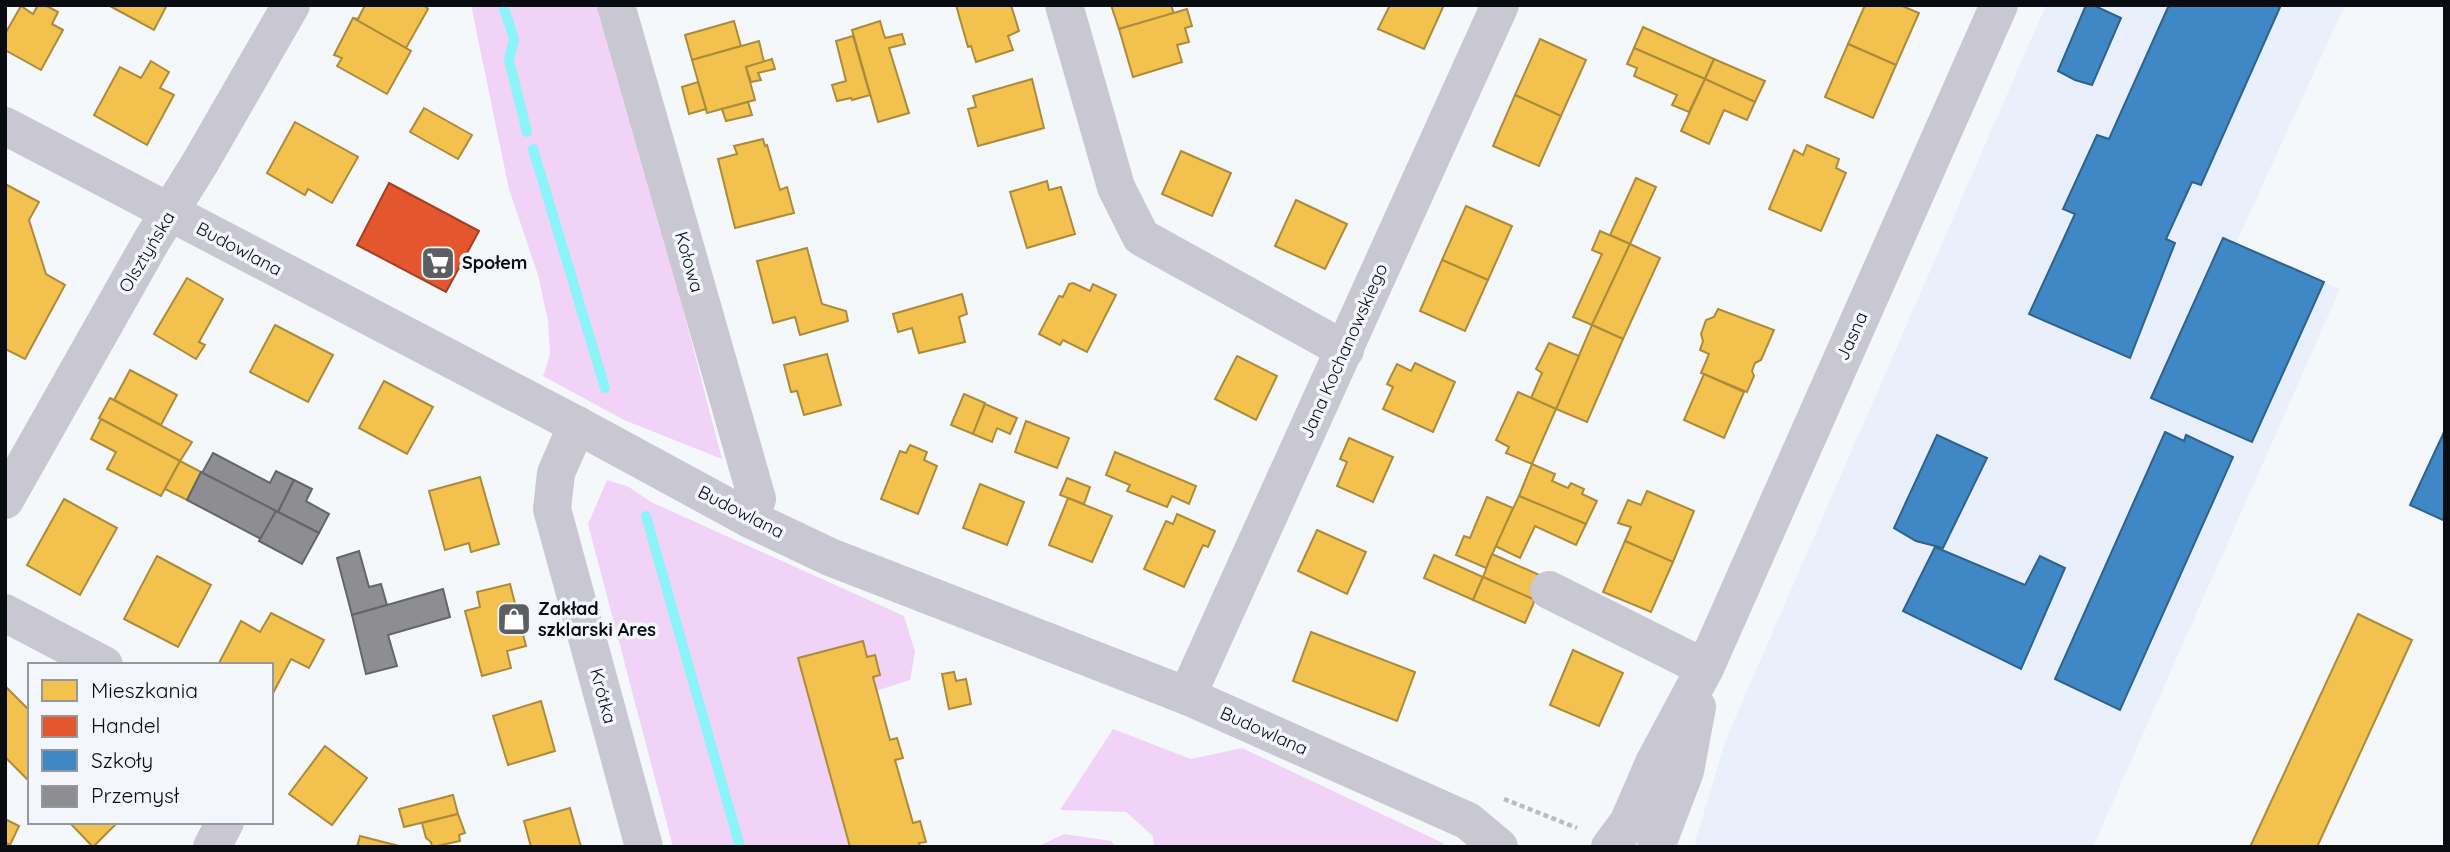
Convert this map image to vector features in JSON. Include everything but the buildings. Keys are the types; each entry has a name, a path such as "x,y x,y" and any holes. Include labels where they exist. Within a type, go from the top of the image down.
{"street":[{"name":"Olsztyńska","path":"5,500 152,240 171,213 291,5"},
{"name":"Kołowa","path":"616,5 757,499 750,519"},
{"path":"1065,5 1116,187 1141,237 1345,350"},
{"name":"Jana Kochanowskiego","path":"1187,696 1500,5"},
{"name":"Jasna","path":"1610,847 1628,823 1654,763 1705,668 1999,5"},
{"name":"Budowlana","path":"5,126 577,425 750,519 830,557 1187,696 1468,821 1499,847"},
{"name":"Krótka","path":"577,425 556,473 552,509 645,847"},
{"path":"1549,590 1705,668"},
{"path":"5,613 100,663"},
{"name":"Jasna","path":"1656,847 1685,771 1705,668"},
{"path":"212,847 224,824"}],"shaded area":[{"path":"471,5 604,5 722,459 624,420 543,376 550,355 548,321 538,275 509,189"},
{"path":"2046,5 2345,5 2236,243 2340,289 2093,847 1698,847 1695,842 1726,739"},
{"path":"607,480 629,487 651,502 904,616 915,652 910,680 876,691 873,677 880,675 875,655 867,657 863,641 798,658 850,847 673,847 588,524"},
{"path":"1113,729 1191,759 1242,748 1443,843 1445,847 1154,847 1153,836 1126,812 1060,810"},
{"path":"1064,834 1111,841 1116,847 1037,847"}],"waterway":[{"path":"503,5 514,39 509,60 527,132"},
{"path":"533,149 605,388"},
{"path":"646,516 740,847"}],"place":[{"name":"Społem","path":"438,263"},
{"name":"Zakład szklarski Ares","path":"514,619"}]}
